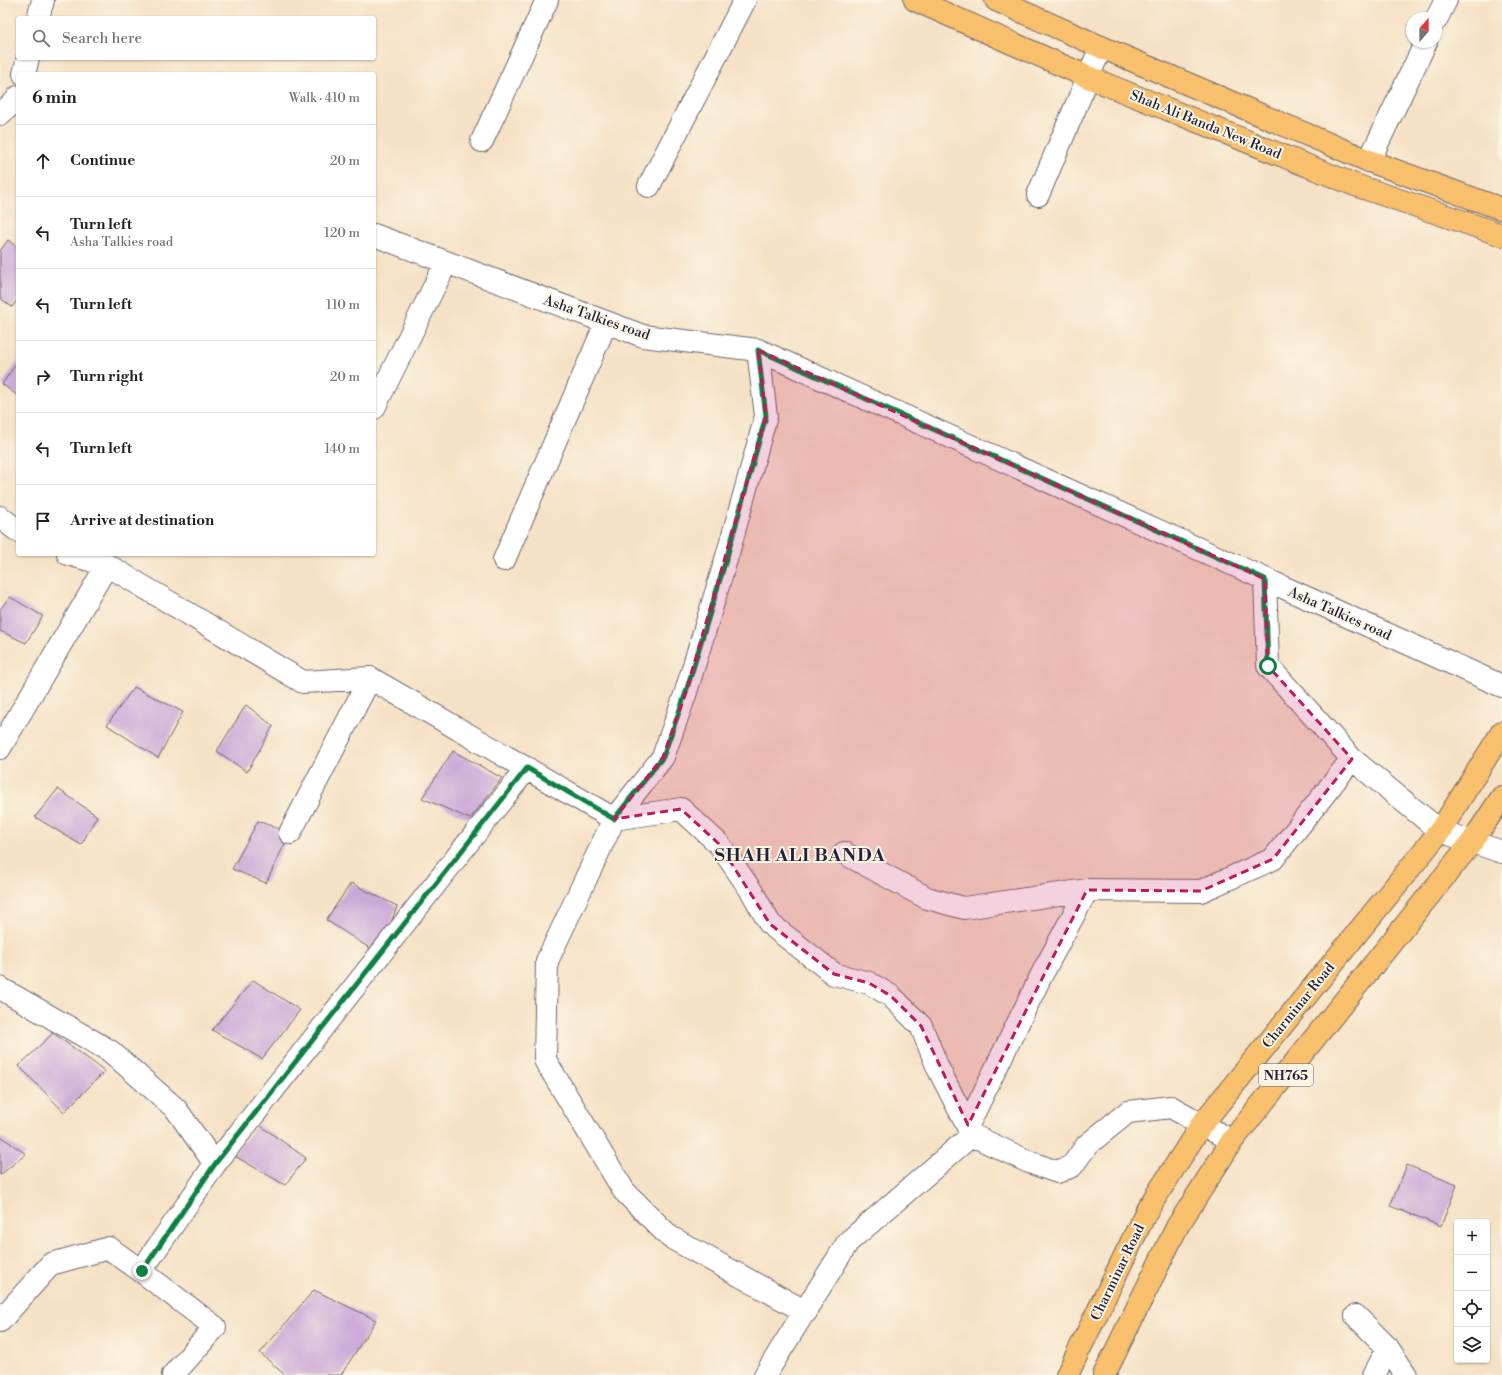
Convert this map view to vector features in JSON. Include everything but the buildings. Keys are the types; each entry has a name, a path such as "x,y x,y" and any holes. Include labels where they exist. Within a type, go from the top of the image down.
{"main road":[{"name":"Shah Ali Banda New Road","path":"915,0 1088,77 1355,184 1502,235"},
{"name":"Shah Ali Banda New Road","path":"996,0 1369,161 1502,209"},
{"name":"Charminar Road","path":"1067,1375 1147,1210 1202,1124 1440,831 1502,732"},
{"name":"NH765","path":"1104,1375 1177,1228 1232,1141 1472,842 1502,797"}],"street":[{"path":"39,16 43,0"},
{"path":"482,141 547,0"},
{"path":"649,186 745,0"},
{"path":"1440,12 1446,0"},
{"path":"1038,195 1101,46"},
{"path":"1369,161 1423,48"},
{"path":"24,72 28,60"},
{"path":"0,114 16,101"},
{"name":"Asha Talkies road","path":"376,236 644,336 758,350 1502,686"},
{"path":"376,404 446,262"},
{"path":"504,560 606,323"},
{"path":"758,350 766,416 728,553 687,687 663,757 614,819 547,961 545,1060 624,1191 670,1236 806,1312"},
{"path":"0,517 16,529"},
{"path":"75,556 108,565 303,682 370,678 614,819 681,809 719,844 752,892 770,924 834,974 869,983 891,996 921,1026 938,1068 970,1130 1029,1162 1057,1172 1072,1166 1087,1145 1128,1112 1171,1106 1232,1141"},
{"path":"0,748 108,565"},
{"path":"1265,579 1268,666 1352,759 1440,831 1502,852"},
{"path":"290,833 370,678"},
{"path":"844,853 927,898 964,908 1087,890 1201,891 1273,860 1352,759"},
{"path":"142,1271 215,1164 527,768"},
{"path":"765,1375 806,1312 848,1242 970,1130 1042,974 1087,890"},
{"path":"0,988 110,1051 176,1109 215,1164"},
{"path":"0,1321 51,1264 109,1248 142,1271 214,1327 173,1375"},
{"path":"1356,1316 1388,1348 1406,1375"},
{"path":"1374,1375 1388,1348"}],"highlighted area":[{"path":"758,350 1265,579 1268,666 1352,759 1273,859 1201,891 1087,890 968,1125 921,1026 891,996 869,983 834,974 770,924 719,844 681,809 614,819 663,757 685,695 766,416"}],"district":[{"name":"SHAH ALI BANDA","path":"800,855"}],"route":[{"path":"142,1271 215,1164 527,768 614,819 663,757 685,695 728,553 766,416 758,350 1265,579 1268,666"}]}
